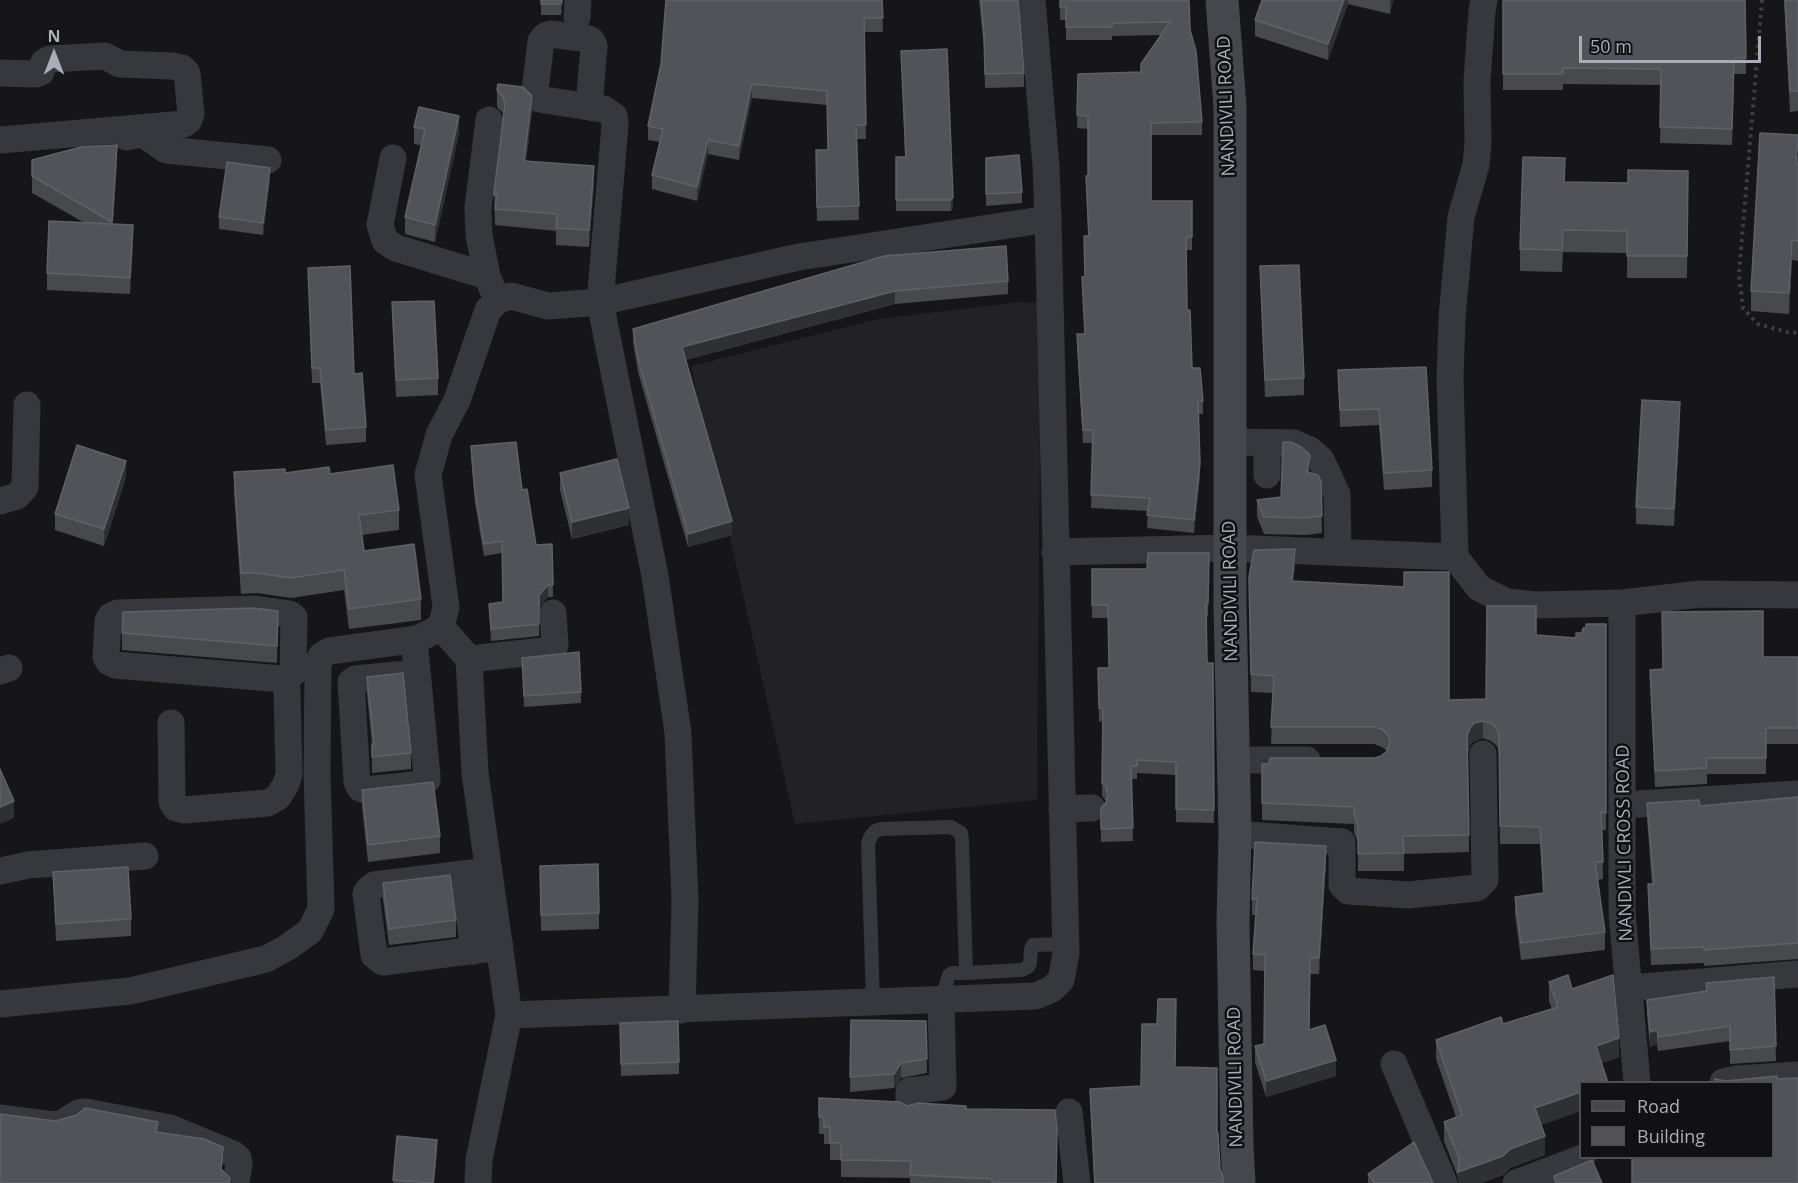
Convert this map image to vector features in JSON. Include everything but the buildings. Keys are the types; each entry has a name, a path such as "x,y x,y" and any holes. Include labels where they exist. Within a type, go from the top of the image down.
{"street":[{"path":"510,1015 1036,996 1052,989 1061,980 1065,966 1066,944 1048,219 1046,166 1032,0"},
{"name":"NANDIVILI ROAD","path":"1222,0 1230,107 1229,442 1235,834 1233,923 1236,1136 1239,1183"},
{"path":"1484,0 1478,69 1476,165 1461,218 1452,318 1450,379 1455,557 1479,588 1507,602 1534,605 1622,603 1700,594 1798,596"},
{"path":"0,73 36,74 41,72 44,62 50,59 105,56 120,64 182,68 188,73 190,114 189,120 184,124 0,140"},
{"path":"590,107 609,111 614,117 600,302 655,576 678,733 685,900 682,1010"},
{"path":"489,120 477,208 479,235 487,276 498,300"},
{"path":"0,157 142,134 166,150 268,160"},
{"path":"393,158 380,225 385,241 396,248 487,276"},
{"path":"441,627 446,606 428,475 439,435 457,400 488,310 498,300 511,296 548,306 600,302 799,257 1048,219"},
{"path":"0,501 17,496 25,487 27,405"},
{"path":"1229,442 1301,445 1321,460 1337,494 1338,552"},
{"path":"1267,443 1267,475"},
{"path":"1055,552 1230,548 1455,557"},
{"name":"NANDIVLI CROSS ROAD","path":"1622,603 1623,914 1637,1081"},
{"path":"0,1004 130,991 266,959 288,948 310,931 321,909 317,773 310,672 294,617 290,614 255,609 118,613 111,616 108,621 106,657 115,665 282,679 289,677 292,673 310,672"},
{"path":"469,659 553,650 555,645 552,613"},
{"path":"213,690 287,690 310,672 321,656 329,651 414,639 441,627"},
{"path":"441,627 469,659 475,773 476,873 487,949 510,1015 479,1160 478,1183"},
{"path":"414,639 417,673 426,780 423,784 365,790 360,788 357,782 351,682 355,679 417,673"},
{"path":"357,647 361,679"},
{"path":"171,723 172,802 176,808 184,810 268,803 278,797 289,774 287,690"},
{"path":"1235,834 1342,842 1342,885 1348,891 1408,895 1478,888 1485,880 1483,754"},
{"path":"1233,760 1330,760"},
{"path":"289,774 317,773"},
{"path":"1622,805 1798,794"},
{"path":"1062,809 1092,808"},
{"path":"0,871 28,865 145,856"},
{"path":"476,873 374,885 369,889 366,894 374,955 383,962 487,949"},
{"path":"1630,988 1798,974"},
{"path":"909,1107 909,1091 944,1087 941,1001"},
{"path":"1395,1064 1444,1183"},
{"path":"1730,1081 1798,1075"},
{"path":"0,1118 54,1125 62,1124 78,1113 86,1112 170,1128 238,1158 236,1183"},
{"path":"1069,1112 1077,1183"},
{"path":"1516,1183 1579,1159"}],"lane":[{"path":"873,1003 868,843 875,831 951,827 961,833 966,973"},
{"path":"941,1001 949,975 952,973 1022,970 1030,963 1033,945 1066,944"}],"path":[{"path":"1762,0 1739,274 1743,308 1758,324 1798,333"}],"shaded area":[{"path":"1020,302 1041,303 1037,800 795,824 691,366 878,319"}]}
